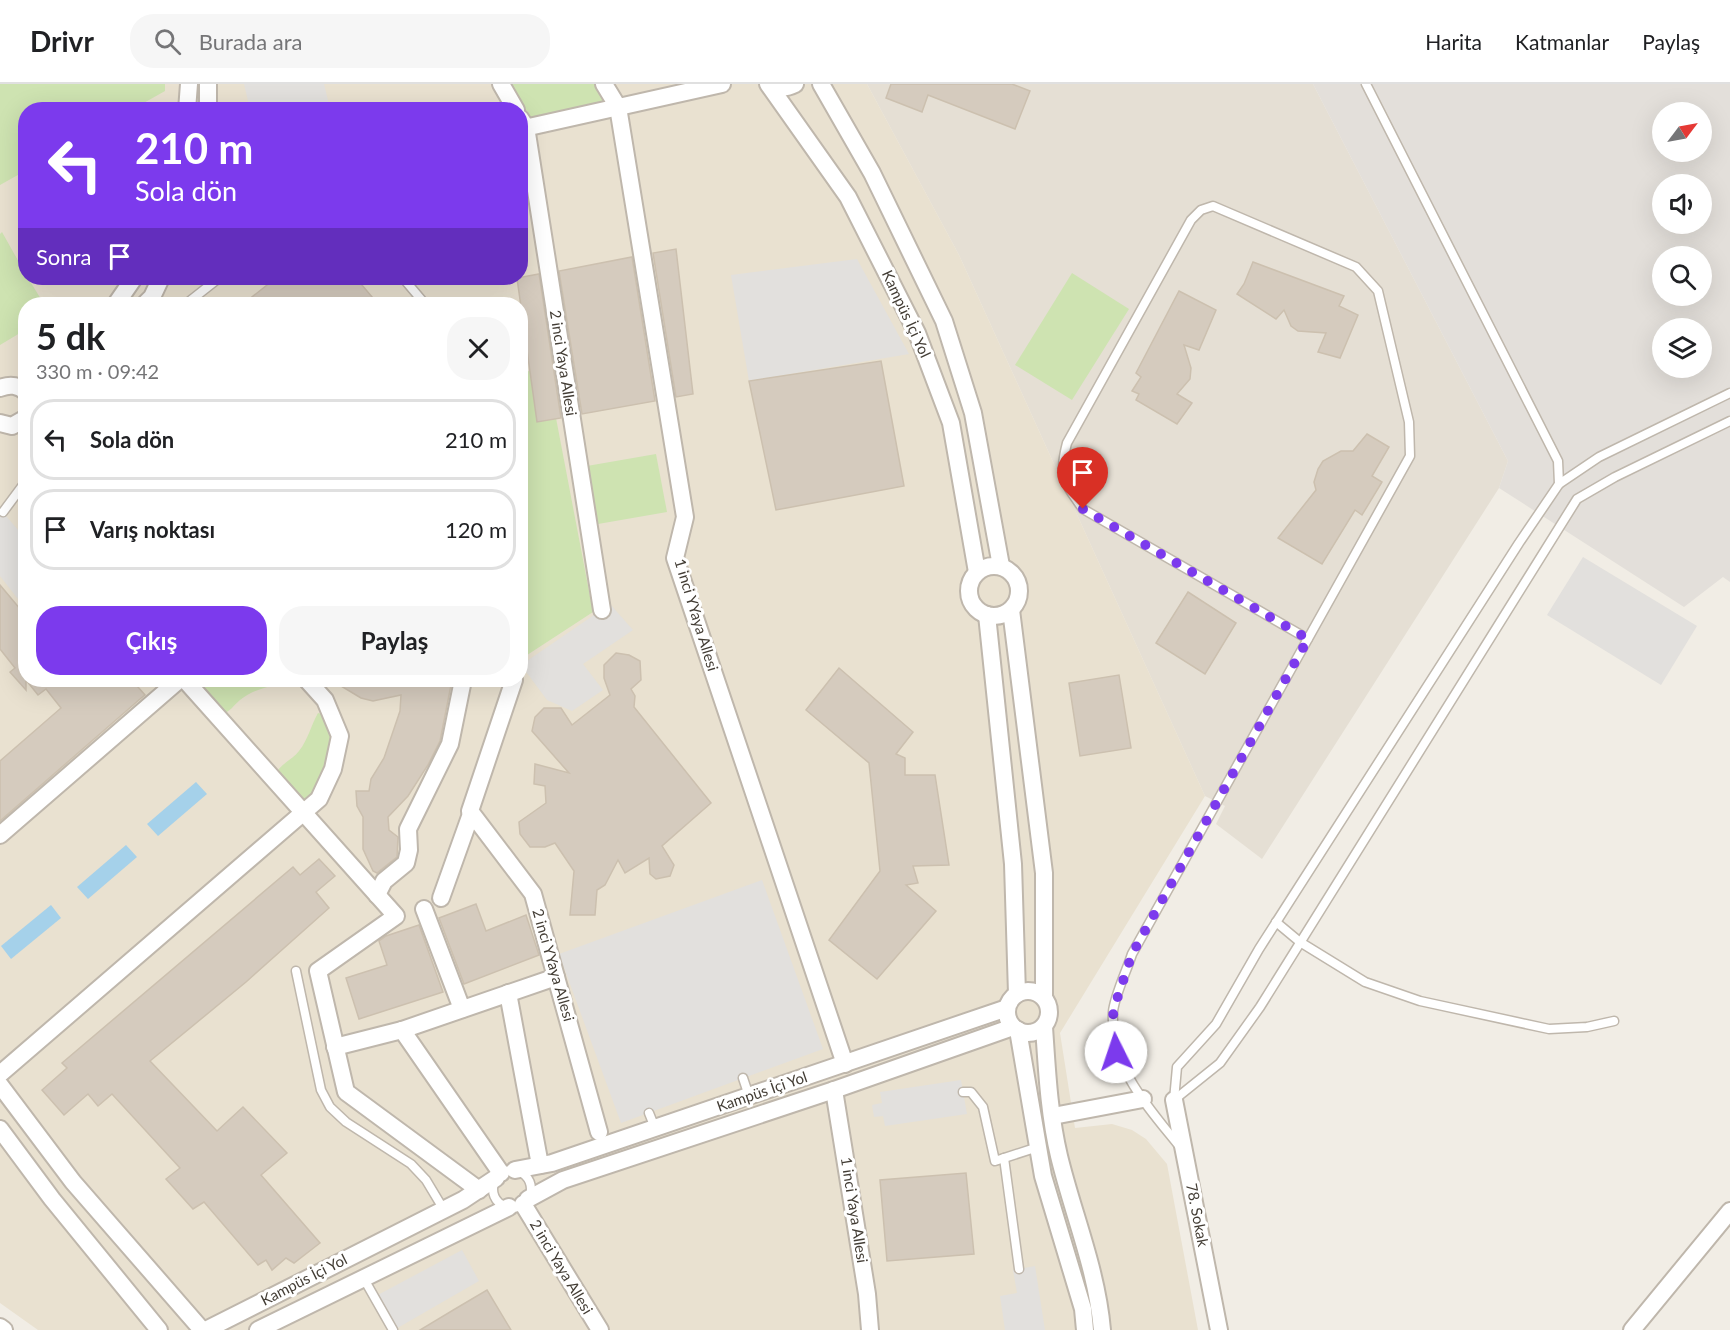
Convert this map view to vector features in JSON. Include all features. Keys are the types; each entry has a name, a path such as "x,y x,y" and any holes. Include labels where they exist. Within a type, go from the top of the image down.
{"street":[{"path":"188,102 189,84"},
{"path":"208,84 208,102"},
{"path":"501,84 511,102"},
{"name":"1 inci YYaya Allesi","path":"604,84 618,107 686,516 675,558 845,1064"},
{"path":"528,124 722,84"},
{"path":"770,84 780,88 787,88 795,84"},
{"name":"Kampüs İçi Yol","path":"770,84 848,197 917,333 951,423 977,572"},
{"name":"Kampüs İçi Yol","path":"821,84 872,173 944,321 973,413 1001,566"},
{"name":"2 inci Yaya Allesi","path":"528,161 602,610"},
{"path":"0,388 6,385 18,386"},
{"path":"1001,566 1009,570 1019,585 1020,594 1017,603 1004,615 987,615 973,604 969,596 969,587 977,572 984,567 1001,566"},
{"path":"1011,610 1044,873 1044,997"},
{"path":"987,615 1013,864 1012,1001 1008,1020 1015,1029 1043,1176 1083,1309 1084,1330"},
{"path":"0,835 171,687"},
{"path":"191,687 396,916"},
{"path":"0,1074 319,799 333,769 340,736 325,700 313,687"},
{"path":"377,895 384,881 406,863 409,850 408,830 450,744 462,687"},
{"path":"462,1009 432,904 471,814 470,811 511,687"},
{"name":"2 inci YYaya Allesi","path":"471,814 533,894 599,1132"},
{"path":"432,904 396,916 318,971 346,1092 478,1190"},
{"path":"336,1047 402,1030 556,977"},
{"path":"1012,1001 1028,990 1036,992 1044,997 1050,1012 1044,1027 1037,1032 1028,1034 1015,1029"},
{"path":"508,993 540,1165"},
{"name":"Kampüs İçi Yol","path":"206,1330 444,1210 504,1174 552,1163 652,1120 749,1096 845,1064 1012,1001"},
{"path":"1044,1027 1048,1084 1059,1154 1100,1302 1102,1330"},
{"name":"Kampüs İçi Yol","path":"258,1330 520,1204 563,1180 1015,1029"},
{"path":"402,1030 504,1174"},
{"path":"0,1085 73,1182 202,1330"},
{"name":"1 inci Yaya Allesi","path":"834,1090 867,1294 870,1330"},
{"path":"1053,1116 1143,1099"},
{"name":"78. Sokak","path":"1174,1100 1219,1330"},
{"path":"652,1120 658,1148"},
{"path":"0,1129 52,1199 159,1330"},
{"name":"2 inci Yaya Allesi","path":"520,1204 600,1330"},
{"path":"1632,1330 1730,1211"},
{"path":"0,1327 4,1330"}],"lane":[{"path":"1366,84 1558,461 1559,484"},
{"path":"1184,1153 1128,1078 1116,1052 1113,1011 1132,954 1308,639 1410,456 1409,422 1378,291 1356,267 1213,206 1201,210 1191,220 1066,443 1061,465 1065,484 1083,509 1308,639"},
{"path":"195,297 210,285"},
{"path":"409,285 419,297"},
{"path":"1174,1100 1177,1067 1216,1024 1276,922 1512,553 1559,484 1599,458 1730,393"},
{"path":"1174,1100 1220,1063 1260,1007 1577,499 1615,477 1730,421"},
{"path":"3,512 18,492"},
{"path":"1276,922 1300,942 1365,982 1420,1000 1549,1029 1587,1027 1614,1021"},
{"path":"296,971 321,1090 330,1107 346,1122 411,1164 426,1180 444,1210"},
{"path":"743,1078 749,1096"},
{"path":"963,1092 971,1092 984,1107 995,1161 1038,1147"},
{"path":"1004,1158 1019,1269"},
{"path":"504,1174 528,1178 531,1185 520,1204 496,1199 493,1185 504,1174"},
{"path":"364,1279 393,1330"}],"shaded area":[{"path":"0,84 867,84 959,255 1205,796 1060,1033 1075,1128 1112,1124 1132,1130 1146,1139 1167,1164 1198,1330 38,1330 0,1303"},
{"path":"244,84 324,84 328,102 248,102"},
{"path":"867,84 1313,84 1508,461 1499,488 1262,859 1216,824 1225,806 1205,796 959,255"},
{"path":"1313,84 1730,84 1730,582 1723,577 1684,607 1499,488 1508,461"},
{"path":"857,259 909,354 749,381 731,275"},
{"path":"0,509 18,530 18,599 0,576"},
{"path":"1583,557 1697,626 1661,685 1547,615"},
{"path":"610,604 633,630 583,664 603,690 572,711 547,700 528,674 528,660"},
{"path":"762,880 823,1049 621,1123 559,954"},
{"path":"961,1080 967,1114 885,1126 883,1116 874,1117 872,1105 882,1103 880,1092"},
{"path":"462,1250 479,1281 394,1330 374,1297"},
{"path":"1035,1266 1045,1330 1005,1330 1000,1296 1017,1293 1013,1270"}],"green space":[{"path":"0,84 165,84 165,91 145,102 18,102 18,175 0,185"},
{"path":"501,84 604,84 618,107 528,127 528,102 511,102"},
{"path":"2,232 18,261 18,285 32,285 40,297 18,297 18,334 0,345 0,234"},
{"path":"1072,273 1129,309 1072,400 1015,365"},
{"path":"528,371 530,371 537,421 556,418 593,612 528,654"},
{"path":"656,454 667,512 598,524 587,466"},
{"path":"201,687 266,687 251,693 222,714"},
{"path":"318,713 328,716 335,747 308,805 276,774 302,747"}],"water":[{"path":"196,782 207,794 158,836 147,824"},
{"path":"126,845 137,857 88,899 77,887"},
{"path":"51,905 61,918 11,959 1,946"}],"building":[{"path":"891,84 1012,84 1030,91 1015,129 928,95 922,112 886,98"},
{"path":"676,249 693,394 676,397 653,253"},
{"path":"632,257 655,401 582,414 559,271"},
{"path":"1253,262 1344,296 1339,306 1358,315 1340,358 1318,352 1326,333 1298,331 1291,326 1284,310 1276,319 1237,294"},
{"path":"539,274 561,418 537,422 528,357 528,297 520,297 518,285 528,285 528,276"},
{"path":"267,285 362,285 372,297 252,297"},
{"path":"1179,291 1216,310 1199,350 1184,345 1191,368 1190,379 1177,394 1192,403 1177,424 1136,400 1139,394 1132,391 1141,377 1136,373"},
{"path":"881,361 904,486 776,510 749,381"},
{"path":"1367,434 1389,447 1372,476 1382,482 1362,515 1355,510 1322,564 1278,538 1316,490 1314,482 1323,461 1341,451 1353,451"},
{"path":"0,585 18,606 18,681 10,672 15,668 0,649"},
{"path":"1188,592 1236,623 1205,674 1156,643"},
{"path":"616,653 629,655 640,661 641,680 631,689 635,696 634,707 711,803 662,846 674,865 670,876 656,879 650,874 649,858 625,873 618,860 605,885 597,890 595,915 570,915 574,871 555,843 545,847 530,847 520,834 519,822 546,803 545,786 534,784 535,764 569,773 532,731 535,717 544,708 561,708 572,725 610,695 604,678 604,665"},
{"path":"839,668 913,732 896,754 905,758 905,775 935,775 949,865 913,866 918,883 906,885 936,911 877,979 829,940 880,871 869,763 806,710"},
{"path":"1119,675 1131,748 1080,756 1069,683"},
{"path":"32,687 138,687 145,695 0,821 0,761 61,708 46,689 38,695"},
{"path":"343,687 451,687 440,741 408,796 388,817 389,830 398,837 397,857 377,873 373,871 363,849 363,817 357,806 356,791 369,791 371,779 384,758 400,711 401,695 373,701 361,698"},
{"path":"319,859 335,876 316,892 329,908 246,982 150,1061 217,1131 243,1107 287,1153 261,1175 320,1243 294,1263 286,1258 272,1270 266,1260 258,1265 204,1202 193,1209 166,1179 180,1168 112,1094 98,1106 88,1094 64,1115 42,1090 67,1068 62,1063 293,867 300,875"},
{"path":"476,904 486,931 526,915 539,955 464,984 439,918"},
{"path":"419,925 443,992 359,1019 346,978 387,965 379,941 386,936"},
{"path":"966,1173 974,1254 887,1261 880,1180"},
{"path":"487,1290 511,1330 420,1330 455,1309"}],"route":[{"path":"1083,509 1308,639 1132,954 1113,1011 1116,1052"}]}
